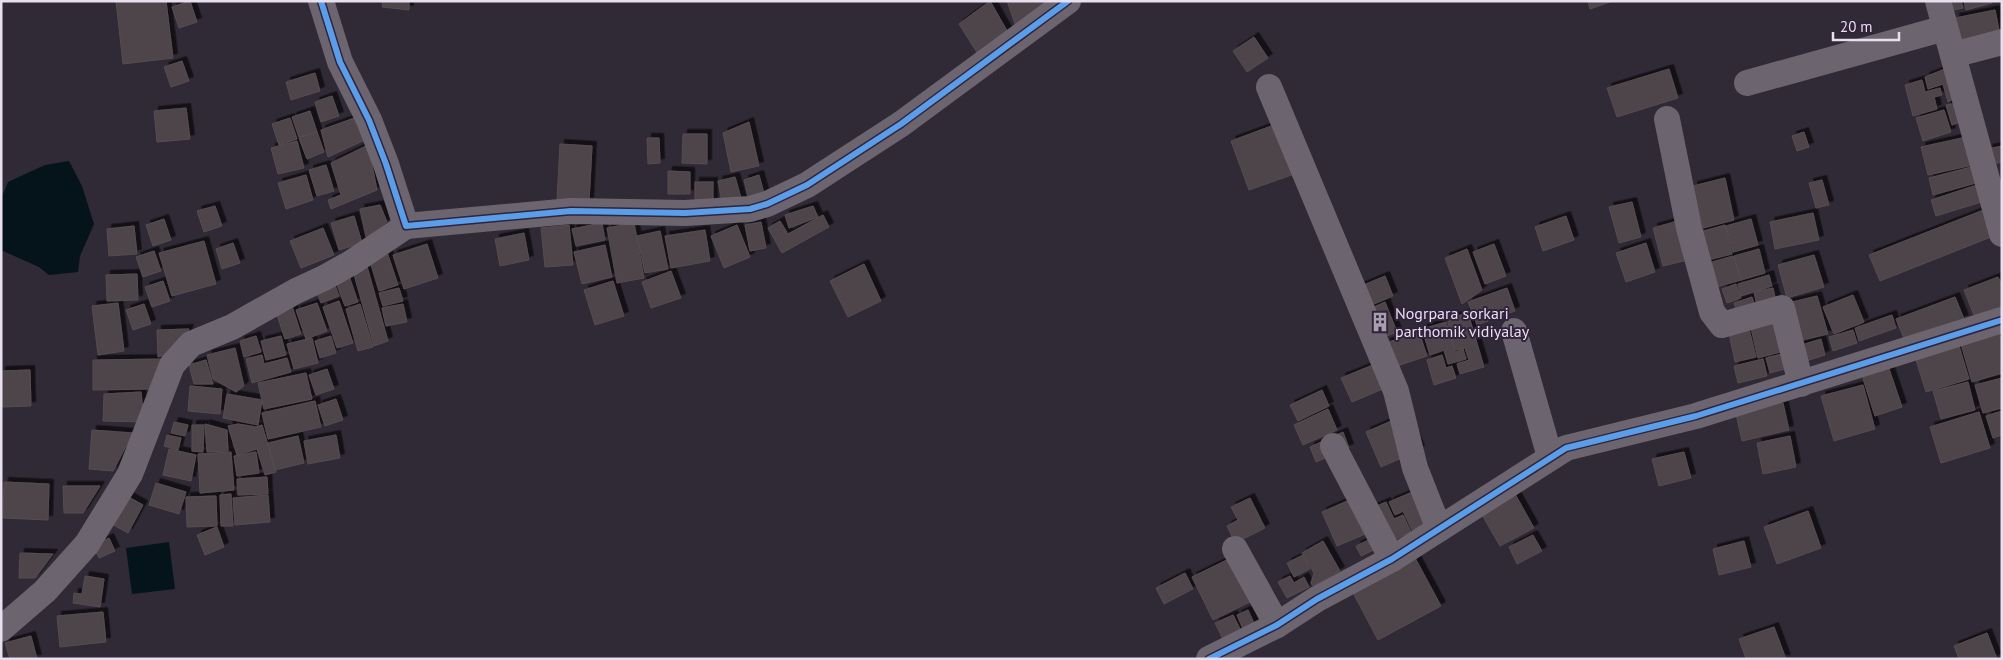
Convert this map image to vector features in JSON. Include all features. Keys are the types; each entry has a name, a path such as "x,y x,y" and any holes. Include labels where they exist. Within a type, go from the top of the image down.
{"street":[{"path":"321,1 340,62 369,120 386,164 406,226"},
{"path":"1,629 45,591 87,544 130,474 172,366 191,344 232,327 296,290 324,278 351,263 406,226 571,211 685,213 750,209 767,204 807,185 901,124 1068,1"},
{"path":"1938,1 2002,234"},
{"path":"1747,83 1945,28"},
{"path":"1953,55 2002,42"},
{"path":"1269,87 1396,391 1415,468 1439,529"},
{"path":"1667,119 1689,228 1712,312 1722,325 1782,308 1801,384"},
{"path":"1209,659 1277,625 1317,599 1392,559 1566,448 1696,416 2002,320"},
{"path":"1514,331 1550,457"},
{"path":"1333,446 1392,559"},
{"path":"1235,549 1277,625"}],"shaded area":[{"path":"69,161 82,186 94,224 80,256 78,272 49,275 39,267 1,250 1,199 8,182 45,165"},
{"path":"169,542 175,589 132,594 126,548"}],"building":[{"path":"116,1 166,1 173,58 123,64"},
{"path":"190,1 197,22 179,28 172,7"},
{"path":"383,1 409,1 409,10 382,7"},
{"path":"990,1 1010,36 981,59 959,24"},
{"path":"1007,1 1061,1 1015,24"},
{"path":"1588,1 1613,1 1590,9"},
{"path":"1947,1 1961,1 1963,8 1949,11"},
{"path":"1964,1 1991,1 1992,3 1966,10"},
{"path":"1995,10 2000,35 1959,46 1955,18"},
{"path":"1254,37 1268,58 1247,72 1233,51"},
{"path":"182,61 189,81 171,87 164,67"},
{"path":"1950,67 1959,96 1948,102 1943,84 1928,89 1925,77"},
{"path":"1669,69 1678,98 1617,117 1607,88"},
{"path":"315,73 320,91 291,100 286,82"},
{"path":"1922,80 1925,92 1940,88 1942,95 1934,97 1937,109 1913,116 1905,85"},
{"path":"332,96 339,116 321,122 315,102"},
{"path":"1962,102 1965,120 1952,125 1946,105"},
{"path":"186,108 190,139 157,142 154,111"},
{"path":"1944,110 1951,132 1923,141 1916,118"},
{"path":"310,111 317,132 299,137 292,117"},
{"path":"357,117 365,140 328,157 321,130"},
{"path":"290,118 297,139 279,145 272,124"},
{"path":"749,122 759,166 731,172 723,133"},
{"path":"1282,122 1300,172 1249,190 1231,141"},
{"path":"317,132 324,152 307,159 299,138"},
{"path":"1804,132 1809,147 1797,151 1792,136"},
{"path":"683,134 707,134 707,164 682,163"},
{"path":"1971,136 1977,164 1928,175 1921,147"},
{"path":"647,138 659,138 660,163 648,164"},
{"path":"297,141 304,168 278,174 271,148"},
{"path":"560,144 592,146 589,202 557,200"},
{"path":"368,145 377,190 331,209 328,200 341,195 331,163"},
{"path":"2002,146 2002,162 1994,164 1988,149"},
{"path":"326,165 334,191 317,196 309,170"},
{"path":"1979,165 1983,181 1933,195 1929,178"},
{"path":"668,171 690,172 690,194 668,194"},
{"path":"306,175 313,200 286,209 278,183"},
{"path":"759,175 765,197 749,201 744,180"},
{"path":"735,177 743,205 722,203 718,181"},
{"path":"1725,178 1734,220 1703,228 1693,186"},
{"path":"1822,180 1829,205 1816,208 1809,183"},
{"path":"695,182 713,182 713,206 695,206"},
{"path":"1983,183 1988,200 1936,216 1931,200"},
{"path":"1632,202 1641,237 1619,243 1609,207"},
{"path":"380,205 387,222 366,237 360,209"},
{"path":"215,206 222,226 204,232 197,211"},
{"path":"813,206 818,217 789,228 785,215"},
{"path":"1986,209 1996,235 1880,281 1869,255"},
{"path":"1813,213 1819,240 1775,249 1770,222"},
{"path":"823,215 829,227 782,253 768,228 780,221 788,234"},
{"path":"354,216 362,243 339,250 331,223"},
{"path":"1566,216 1574,240 1543,251 1535,227"},
{"path":"164,219 171,240 153,246 146,225"},
{"path":"1751,219 1758,245 1733,252 1726,226"},
{"path":"1681,220 1692,259 1663,266 1653,228"},
{"path":"761,222 766,248 750,251 745,225"},
{"path":"602,223 605,240 576,246 572,229"},
{"path":"634,223 644,278 617,283 607,228"},
{"path":"569,225 573,265 545,267 541,228"},
{"path":"737,225 750,257 724,268 711,236"},
{"path":"1725,225 1732,254 1708,260 1700,232"},
{"path":"134,226 137,254 109,256 107,229"},
{"path":"323,228 334,255 301,268 290,241"},
{"path":"705,230 710,261 671,268 665,236"},
{"path":"660,231 668,269 645,273 637,236"},
{"path":"524,233 529,260 500,266 495,239"},
{"path":"204,241 216,284 172,296 159,253"},
{"path":"233,243 240,263 222,269 216,249"},
{"path":"1646,243 1655,272 1626,282 1616,253"},
{"path":"427,244 438,278 404,289 393,255"},
{"path":"1494,244 1506,276 1485,284 1473,252"},
{"path":"605,245 612,277 582,284 574,252"},
{"path":"1467,249 1482,290 1462,304 1445,258"},
{"path":"1759,249 1765,273 1741,280 1734,256"},
{"path":"154,251 161,271 143,277 136,257"},
{"path":"387,252 398,285 379,291 369,258"},
{"path":"1814,255 1824,287 1787,298 1778,265"},
{"path":"1733,256 1741,280 1709,289 1702,265"},
{"path":"366,263 388,341 374,346 352,267"},
{"path":"864,264 881,301 848,317 830,281"},
{"path":"671,271 681,298 651,308 642,282"},
{"path":"348,273 358,302 345,306 334,277"},
{"path":"137,274 138,300 107,301 106,275"},
{"path":"1769,275 1772,286 1741,296 1738,284"},
{"path":"1385,276 1393,296 1362,309 1354,289"},
{"path":"1998,277 2002,285 2002,307 1975,318 1964,290"},
{"path":"333,280 339,296 321,303 315,287"},
{"path":"163,281 170,301 152,307 145,287"},
{"path":"613,281 624,316 595,325 584,290"},
{"path":"1736,284 1741,298 1727,303 1722,289"},
{"path":"399,288 403,301 383,306 379,293"},
{"path":"1507,288 1515,311 1477,325 1468,302"},
{"path":"1773,288 1777,306 1758,310 1754,292"},
{"path":"1853,295 1864,322 1834,334 1823,307"},
{"path":"1817,296 1828,334 1794,342 1784,304"},
{"path":"1752,297 1757,312 1739,318 1734,303"},
{"path":"1955,297 1964,319 1905,341 1896,319"},
{"path":"339,301 353,343 337,348 323,307"},
{"name":"Nogrpara sorkari parthomik vidiyalay","path":"1385,302 1397,332 1375,341 1363,312"},
{"path":"118,303 124,351 98,355 92,306"},
{"path":"291,303 301,334 285,339 275,309"},
{"path":"317,303 327,331 306,339 296,310"},
{"path":"144,304 151,324 133,330 126,310"},
{"path":"360,304 373,347 358,351 346,309"},
{"path":"403,304 407,322 386,326 382,308"},
{"path":"1468,313 1484,367 1460,374 1457,364 1469,360 1465,348 1455,350 1447,319"},
{"path":"1892,315 1896,328 1859,341 1855,328"},
{"path":"1784,320 1791,349 1758,358 1751,328"},
{"path":"1446,322 1455,352 1463,349 1466,359 1448,364 1444,350 1430,355 1422,329"},
{"path":"189,329 180,351 158,357 157,330"},
{"path":"1749,329 1756,357 1735,362 1729,333"},
{"path":"1853,330 1857,343 1833,351 1829,337"},
{"path":"1419,332 1427,356 1394,367 1386,343"},
{"path":"1999,333 2002,343 2002,373 1972,382 1961,344"},
{"path":"256,336 261,352 244,357 240,341"},
{"path":"281,336 286,355 266,360 261,341"},
{"path":"331,336 336,353 320,358 315,341"},
{"path":"312,338 318,363 294,369 287,344"},
{"path":"1821,339 1825,355 1800,363 1795,347"},
{"path":"1959,346 1969,379 1926,392 1916,360"},
{"path":"235,348 244,386 236,392 213,379 207,355"},
{"path":"1793,351 1797,366 1770,373 1766,358"},
{"path":"262,355 264,364 287,358 291,372 252,383 246,359"},
{"path":"1442,355 1446,368 1452,366 1456,378 1434,385 1427,360"},
{"path":"167,359 149,389 93,390 93,360"},
{"path":"1763,359 1767,376 1738,383 1734,366"},
{"path":"206,360 213,384 194,384 189,365"},
{"path":"1380,362 1390,386 1352,402 1341,378"},
{"path":"1887,363 1902,407 1875,416 1861,372"},
{"path":"327,369 334,389 316,395 309,375"},
{"path":"30,370 31,406 2,407 1,371"},
{"path":"306,373 312,399 264,409 258,383"},
{"path":"2002,378 2002,408 1983,413 1975,385"},
{"path":"1968,382 1975,410 1941,419 1933,391"},
{"path":"1863,385 1875,429 1834,441 1821,396"},
{"path":"190,386 222,389 220,414 188,411"},
{"path":"1322,390 1329,406 1298,421 1290,405"},
{"path":"141,392 144,422 103,421 104,394"},
{"path":"227,394 262,400 258,425 223,418"},
{"path":"336,399 343,420 325,426 318,405"},
{"path":"315,401 321,427 268,439 262,413"},
{"path":"1783,403 1789,430 1742,441 1736,414"},
{"path":"1328,409 1337,430 1303,445 1294,425"},
{"path":"2002,411 2002,435 1993,438 1986,416"},
{"path":"1979,412 1990,448 1941,463 1930,427"},
{"path":"1405,415 1420,450 1381,467 1366,432"},
{"path":"174,422 188,425 185,436 171,433"},
{"path":"205,424 227,430 228,451 207,452"},
{"path":"238,424 256,427 262,425 276,472 265,475 257,449 237,455 228,426"},
{"path":"192,425 204,425 203,452 192,451"},
{"path":"92,430 133,433 113,471 89,469"},
{"path":"1343,432 1349,448 1316,462 1310,447"},
{"path":"167,435 181,438 178,450 164,446"},
{"path":"336,435 340,458 308,464 304,441"},
{"path":"298,436 304,463 275,470 268,443"},
{"path":"1790,436 1796,467 1763,474 1757,443"},
{"path":"169,449 196,455 191,481 163,475"},
{"path":"231,452 234,490 200,493 198,454"},
{"path":"256,452 259,473 237,476 234,456"},
{"path":"1684,452 1691,478 1659,486 1652,459"},
{"path":"267,477 268,494 238,495 237,479"},
{"path":"4,482 49,484 48,520 3,518"},
{"path":"156,483 186,492 179,514 149,505"},
{"path":"63,486 100,486 83,513 64,513"},
{"path":"1424,487 1438,518 1412,530 1403,511 1395,515 1389,502"},
{"path":"123,494 143,505 128,533 108,522"},
{"path":"231,494 233,526 221,526 220,495"},
{"path":"1515,494 1534,528 1500,546 1481,513"},
{"path":"268,495 270,522 235,525 233,498"},
{"path":"1361,495 1375,530 1337,546 1322,512"},
{"path":"216,496 217,526 187,527 186,497"},
{"path":"1250,498 1265,528 1235,543 1227,526 1238,520 1231,507"},
{"path":"1386,502 1394,519 1403,515 1411,532 1387,543 1372,508"},
{"path":"1808,511 1821,548 1777,564 1764,527"},
{"path":"217,527 224,547 205,555 197,535"},
{"path":"1379,535 1384,545 1361,556 1356,546"},
{"path":"1533,535 1542,551 1517,564 1509,547"},
{"path":"109,538 115,551 99,558 93,546"},
{"path":"1323,541 1340,571 1313,586 1311,583 1314,573 1302,553"},
{"path":"1744,541 1751,567 1719,575 1713,549"},
{"path":"20,553 53,554 35,578 19,578"},
{"path":"1237,555 1258,598 1213,620 1192,577"},
{"path":"1303,555 1310,569 1294,577 1287,563"},
{"path":"1414,556 1441,606 1378,640 1351,589"},
{"path":"1185,573 1193,589 1164,604 1156,588"},
{"path":"85,576 104,579 100,607 73,603 74,593 82,594"},
{"path":"1290,576 1294,583 1304,577 1309,587 1287,598 1278,582"},
{"path":"1248,610 1257,630 1246,636 1237,615"},
{"path":"103,612 106,642 60,647 57,616"},
{"path":"1233,615 1245,639 1227,647 1215,623"},
{"path":"1774,627 1786,659 1746,659 1739,639"},
{"path":"1987,633 1997,659 1959,659 1954,646"},
{"path":"31,636 37,659 10,659 5,643"}],"cycle path":[{"path":"321,1 340,62 369,120 386,164 406,226 571,211 685,213 750,209 767,204 807,185 901,124 1068,1"},
{"path":"1209,659 1277,625 1317,599 1392,559 1566,448 1696,416 2002,320"}],"place":[{"name":"Nogrpara sorkari parthomik vidiyalay","path":"1380,322"}]}
